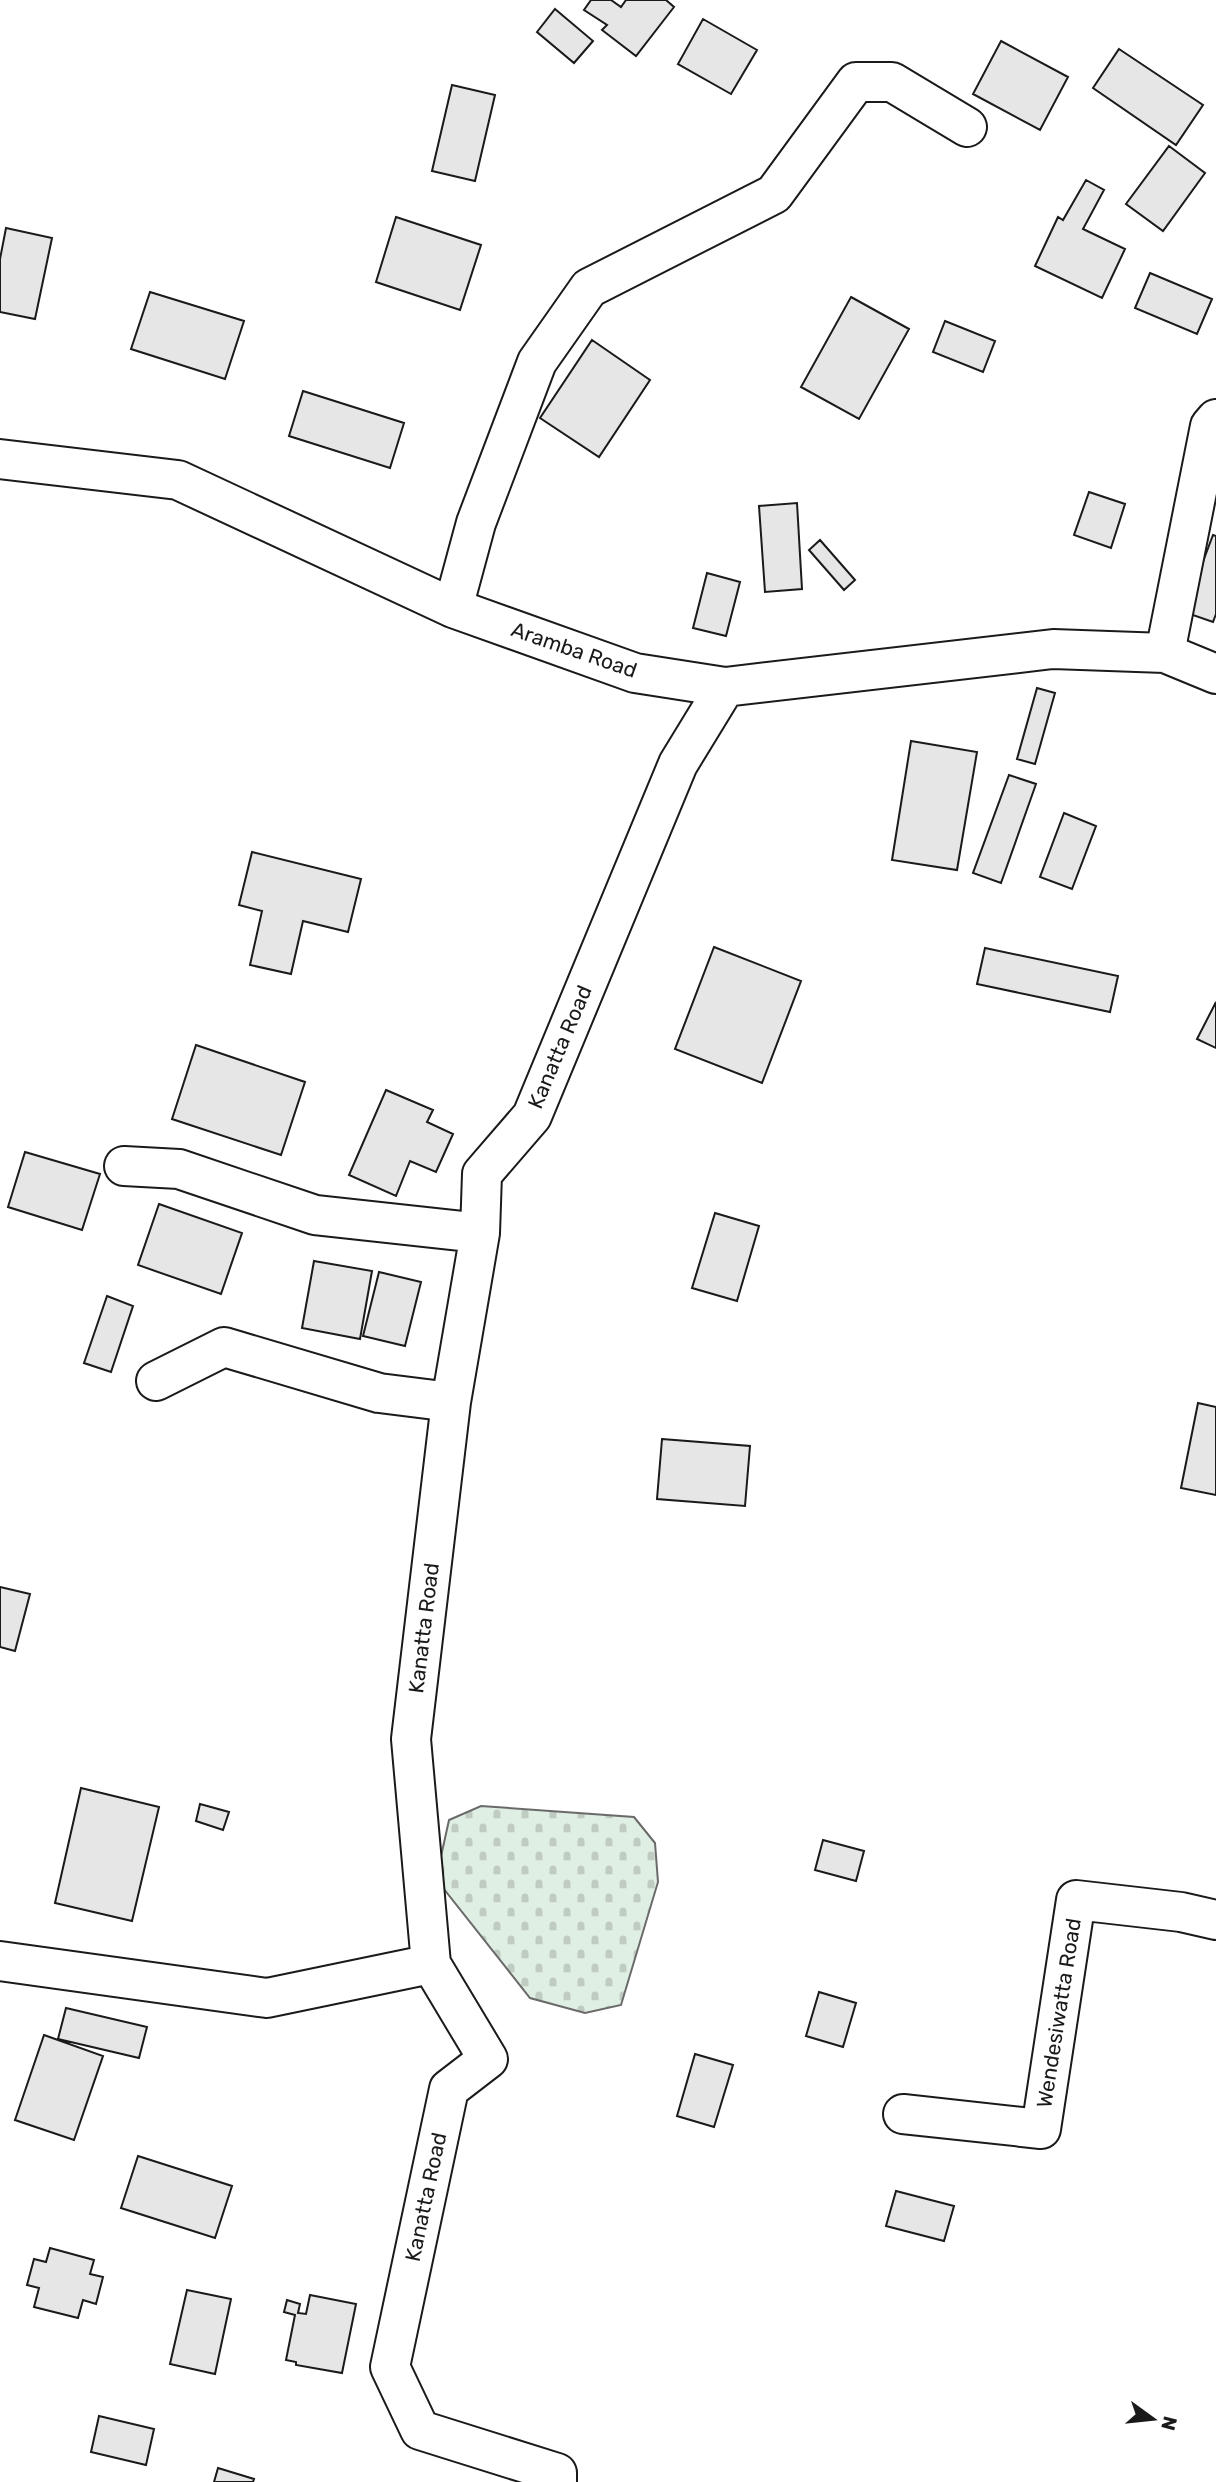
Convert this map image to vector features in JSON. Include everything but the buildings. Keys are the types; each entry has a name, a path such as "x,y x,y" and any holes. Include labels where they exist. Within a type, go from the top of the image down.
{"street":[{"path":"453,608 476,523 537,362 589,288 774,194 856,82 892,82 967,127"},
{"path":"1165,653 1210,426 1216,419"},
{"name":"Aramba Road","path":"0,459 178,480 453,608 635,673 725,687 1053,649 1165,653 1216,674"},
{"name":"Kanatta Road","path":"557,2482 557,2473 420,2430 390,2367 449,2088 488,2059 431,1964 411,1738 452,1402 480,1233 482,1174 532,1116 678,764 725,687"},
{"path":"124,1166 179,1169 315,1215 480,1233"},
{"path":"156,1381 224,1347 379,1393 452,1402"},
{"name":"Wendesiwatta Road","path":"903,2114 1041,2129 1076,1900 1181,1912 1216,1920"},
{"path":"0,1961 267,1998 431,1964"}],"green space":[{"path":"481,1806 634,1817 655,1843 658,1882 621,2005 585,2013 530,1998 436,1879 449,1820"}]}
